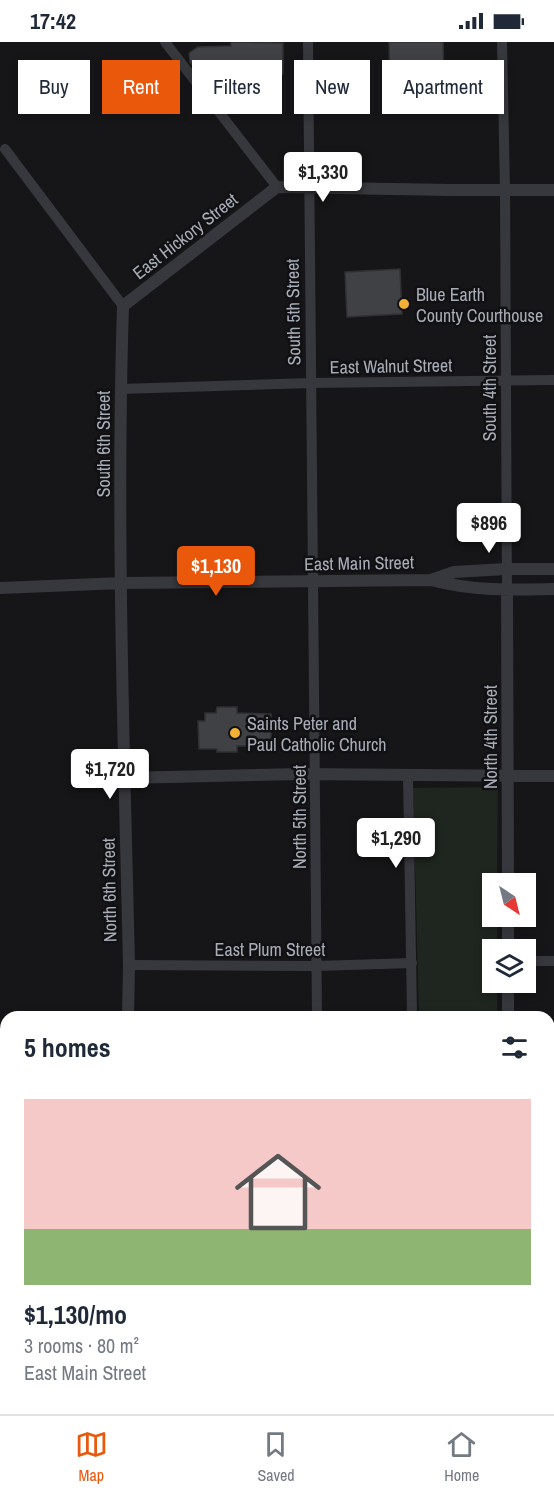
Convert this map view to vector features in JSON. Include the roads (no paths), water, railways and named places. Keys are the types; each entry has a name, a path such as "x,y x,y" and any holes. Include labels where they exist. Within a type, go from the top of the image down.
{"street":[{"path":"165,42 277,187 554,190"},
{"name":"South 5th Street","path":"308,42 314,582"},
{"name":"South 4th Street","path":"502,42 507,591"},
{"path":"5,149 123,306"},
{"name":"East Hickory Street","path":"123,306 277,187"},
{"name":"South 6th Street","path":"122,583 120,389 123,306"},
{"name":"East Walnut Street","path":"120,389 554,380"},
{"name":"East Main Street","path":"431,580 454,572 554,569"},
{"name":"East Main Street","path":"0,588 122,583 431,580 455,587 507,591 554,590"},
{"name":"North 5th Street","path":"314,582 317,1011"},
{"name":"North 6th Street","path":"122,583 128,1011"},
{"name":"North 4th Street","path":"507,591 508,873"},
{"path":"124,777 316,774 554,776"},
{"path":"408,775 412,1011"},
{"path":"536,961 554,961"},
{"name":"East Plum Street","path":"129,965 317,966 412,963"},
{"path":"508,993 508,1011"}],"place":[{"name":"Blue Earth County Courthouse","path":"404,304"},
{"name":"Saints Peter and Paul Catholic Church","path":"235,733"}]}
